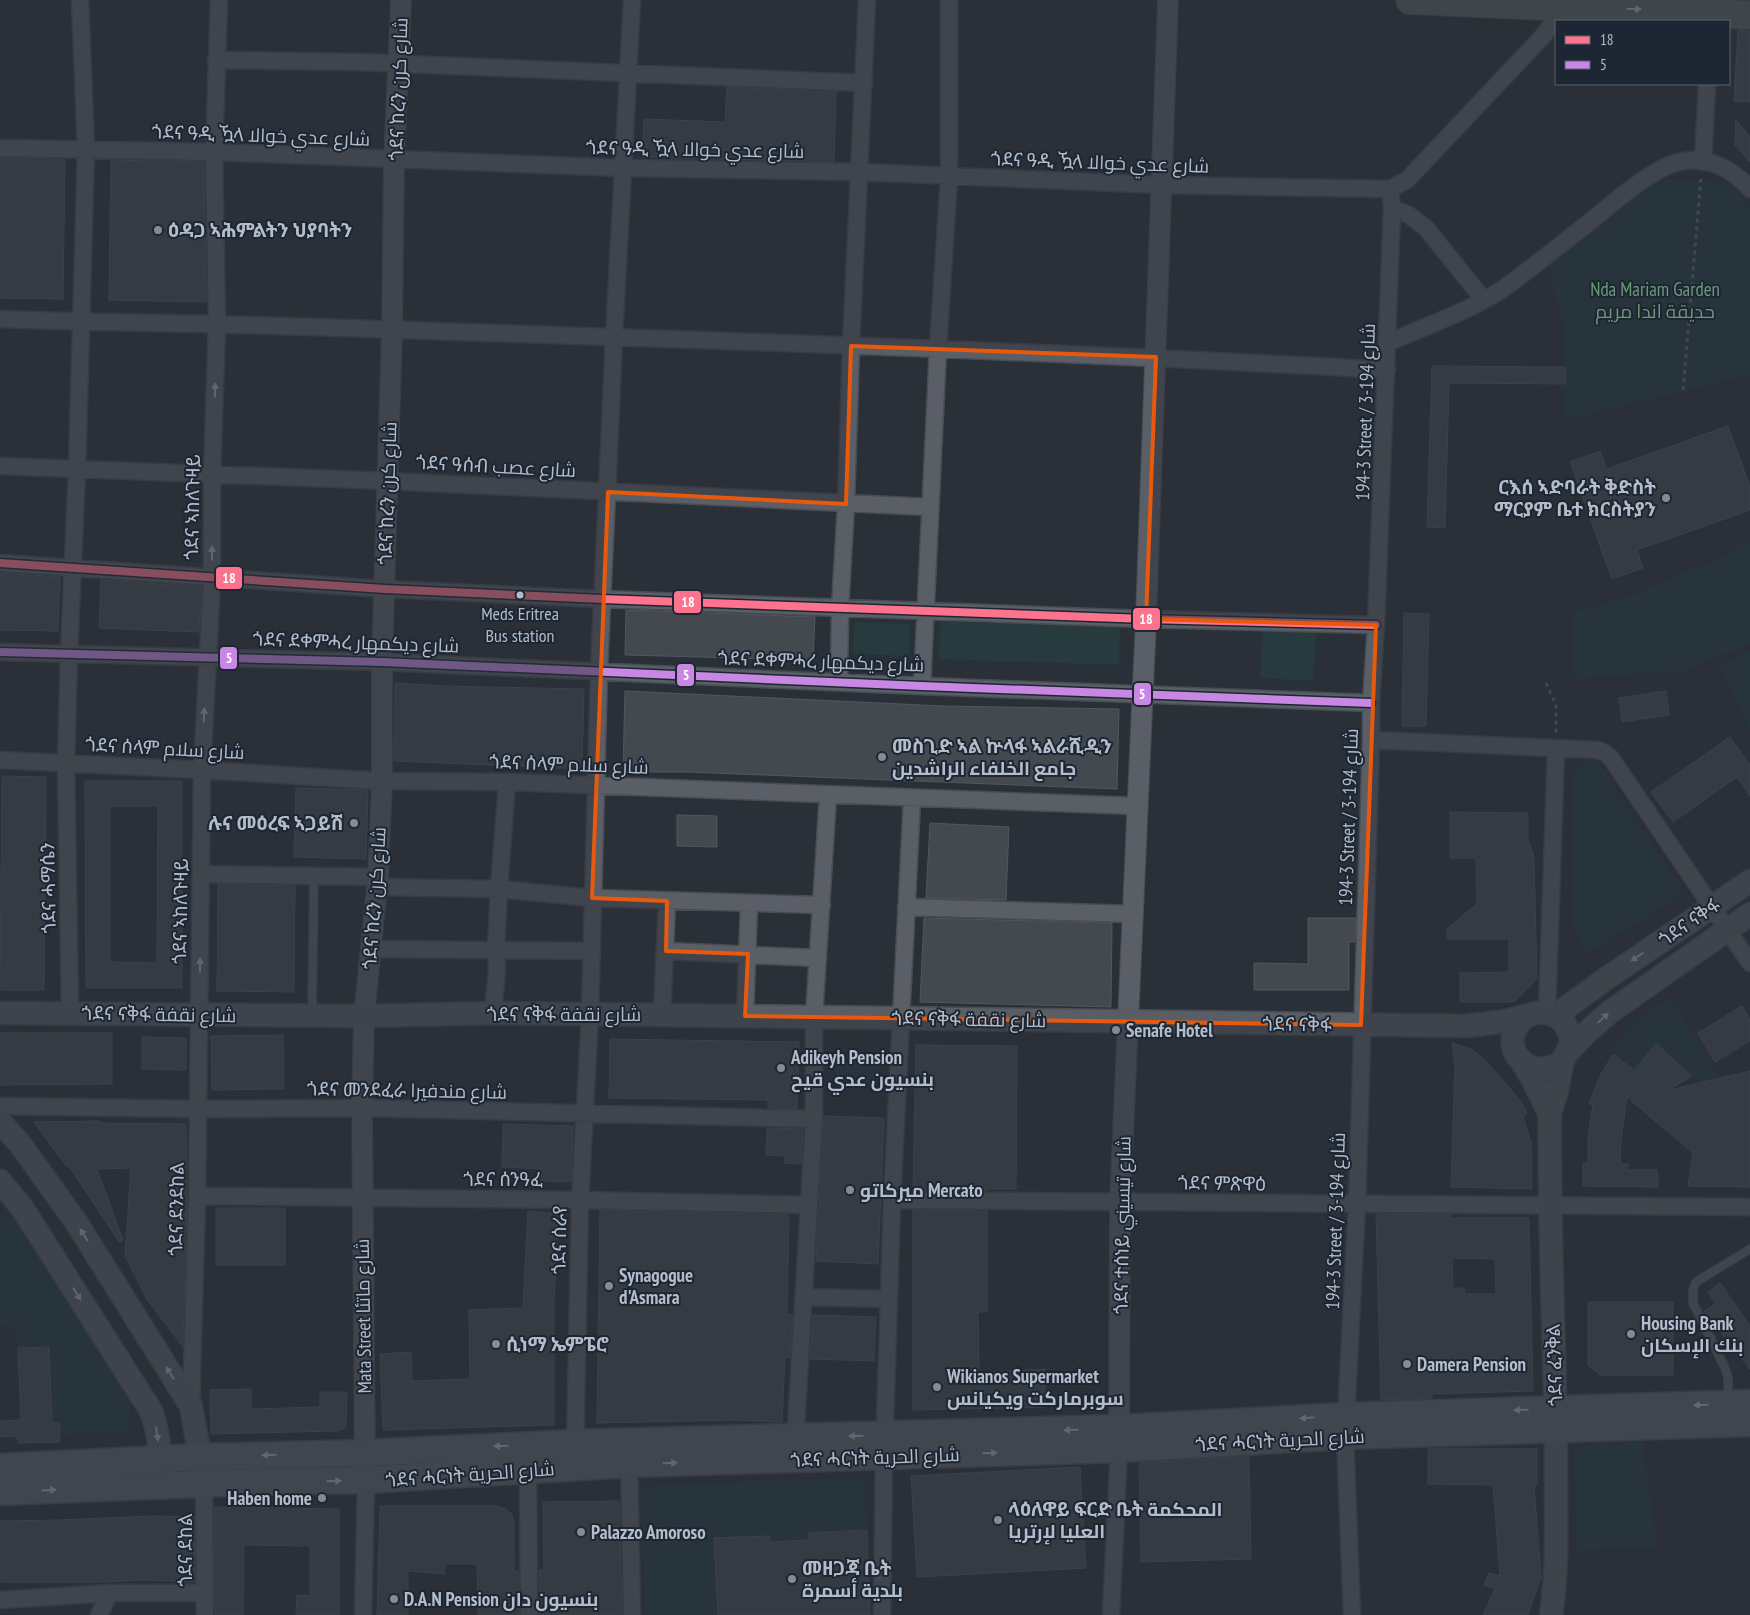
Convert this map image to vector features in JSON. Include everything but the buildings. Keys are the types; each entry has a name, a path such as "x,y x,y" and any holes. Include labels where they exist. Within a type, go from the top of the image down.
{"highway":[{"path":"1410,0 1567,3 1750,15"}],"main road":[{"name":"ጎደና ናቅፋ","path":"1128,1021 1467,1026 1543,1015 1604,980 1750,881"},
{"name":"ጎደና ናቅፋ","path":"1566,1056 1588,1031 1610,1012 1750,914"},
{"name":"ጎደና ናቅፋ شارع نقفة","path":"0,1013 364,1016 494,1013 1128,1021"},
{"path":"1543,1015 1562,1020 1570,1036 1566,1056 1556,1066 1546,1069 1528,1066 1518,1057 1513,1045 1513,1036 1521,1020 1543,1015"},
{"name":"ጎደና ናቅፋ","path":"1467,1026 1502,1043 1518,1057"},
{"name":"ጎደና ፈንቅል","path":"1551,1615 1555,1591 1556,1557 1556,1419 1550,1204 1550,1115 1566,1056"},
{"name":"ጎደና ፈንቅል","path":"1518,1057 1533,1080 1550,1115"},
{"path":"0,1122 20,1144 76,1222 190,1406 201,1457 204,1484"},
{"path":"0,1181 23,1209 151,1411 157,1428 161,1459 161,1485"},
{"name":"ጎደና ሓርነት شارع الحرية","path":"0,1467 201,1457 364,1453 528,1457 1119,1439 1346,1426 1739,1413"},
{"name":"ጎደና ሓርነት شارع الحرية","path":"0,1492 161,1485 366,1480 483,1474 528,1457"}],"street":[{"name":"ጎደና ሓማሴን","path":"70,1013 66,763 86,149 80,0"},
{"name":"ጎደና ኣከለጉዛይ","path":"199,1014 202,770 212,578 212,474 217,324 214,152 219,0"},
{"name":"ጎደና ከረን شارع كرن","path":"364,1016 377,882 382,781 382,662 392,329 394,160 401,0"},
{"name":"ጎደና ሰራየ","path":"575,1455 580,1200 590,1014 599,671 632,0"},
{"path":"839,682 840,608 867,0"},
{"path":"922,686 938,348 949,177 949,0"},
{"name":"ጎደና ተሰነይ شارع تيسيني","path":"1119,1439 1120,1201 1141,694 1146,619 1168,0"},
{"path":"1390,189 1407,180 1543,36 1567,3"},
{"path":"216,60 629,72 864,83"},
{"path":"1703,162 1706,85"},
{"name":"ጎደና ዓዲ ዃላ شارع عدي خوالا","path":"0,148 214,152 624,168 860,172 1161,185 1390,189"},
{"path":"1387,343 1484,300 1506,286 1626,192 1668,165 1682,161 1703,162 1724,167 1750,189"},
{"name":"194-3 Street / شارع 194-3","path":"1352,1615 1346,1426 1357,1204 1371,703 1387,370 1392,208 1390,189"},
{"path":"1392,208 1409,215 1426,228 1484,300"},
{"path":"0,319 392,329 938,348 1156,357 1387,370"},
{"name":"ጎደና ዓሰብ شارع عصب","path":"0,466 930,507"},
{"path":"0,563 385,589 602,599 1146,619 1376,625"},
{"name":"ጎደና ደቀምሓረ شارع ديكمهار","path":"0,652 382,662 922,686 1371,703"},
{"path":"1371,740 1598,750 1605,753 1611,758 1750,963"},
{"path":"1543,1015 1556,748"},
{"name":"ጎደና ሰላም شارع سلام","path":"0,760 382,781 506,782 912,799 1137,806"},
{"path":"494,1013 506,782"},
{"path":"795,1448 814,1119 814,1017 828,795"},
{"path":"882,1615 892,1200 912,799"},
{"path":"201,874 314,877 499,889 592,898 822,906"},
{"path":"662,1015 667,901"},
{"path":"745,1016 749,904"},
{"path":"906,908 1132,914"},
{"path":"370,948 591,951"},
{"path":"666,951 818,958"},
{"name":"ጎደና ደንደከል","path":"190,1406 197,1196 199,1014"},
{"name":"Mata Street شارع ماتئا","path":"363,1615 366,1480 364,1453 362,1198 364,1016"},
{"name":"ጎደና መንደፈራ شارع مندفيرا","path":"0,1106 197,1109 362,1108 814,1119"},
{"name":"ጎደና ሰንዓፈ","path":"197,1196 580,1200 808,1205"},
{"name":"ጎደና ምጽዋዕ","path":"892,1200 1750,1207"},
{"path":"803,1297 889,1298"},
{"path":"1111,1615 1119,1439"},
{"path":"629,1453 632,1615"},
{"path":"528,1457 529,1615"},
{"name":"ጎደና ደከል","path":"204,1484 205,1615"},
{"path":"0,1600 110,1593 205,1594"},
{"path":"99,1615 110,1593"}],"lane":[{"path":"312,1015 314,877"},
{"path":"1739,1413 1725,1368 1693,1303 1693,1290 1696,1282 1750,1249"}],"path":[{"path":"1683,390 1703,162"},
{"path":"1546,683 1556,705 1556,748"}],"highlighted area":[{"path":"851,346 1156,357 1146,619 1376,625 1361,1025 745,1016 748,954 666,951 667,901 592,898 608,492 846,504"}],"green space":[{"name":"Nda Mariam Garden حديقة اندا مريم","path":"1656,179 1730,182 1750,205 1750,375 1563,420 1564,328 1547,264"},
{"path":"1750,540 1750,644 1709,659 1691,670 1574,679 1573,612 1635,595 1663,581 1716,560"},
{"path":"940,621 1120,626 1119,665 939,659"},
{"path":"855,622 910,624 909,656 853,654"},
{"path":"1263,629 1316,632 1313,681 1260,678"},
{"path":"1750,651 1750,731 1718,665"},
{"path":"1588,761 1599,764 1684,893 1589,953 1572,929 1573,777 1578,766"},
{"path":"1670,998 1721,1078 1709,1091 1656,1044 1643,1059 1646,1064 1638,1073 1611,1050 1637,1020 1652,1008"},
{"path":"836,1053 875,1054 874,1084 835,1082"},
{"path":"11,1208 130,1401 128,1432 59,1435 59,1423 52,1423 49,1347 18,1348 17,1327 0,1325 0,1215"},
{"path":"1642,1442 1657,1548 1576,1550 1574,1456 1580,1448 1588,1444"},
{"path":"865,1478 867,1530 809,1533 809,1540 770,1542 769,1536 715,1538 718,1615 645,1615 640,1486"}],"transit line":[{"name":"18","path":"0,563 385,589 602,599 1146,619 1376,625"},
{"name":"5","path":"0,652 382,662 922,686 1371,703"}],"place":[{"name":"ዕዳጋ ኣሕምልትን ህያባትን","path":"158,230"},
{"name":"ርእሰ ኣድባራት ቅድስት ማርያም ቤተ ክርስትያን","path":"1666,498"},
{"name":"Meds Eritrea Bus station","path":"520,595"},
{"name":"መስጊድ ኣል ኵላፋ ኣልራሺዲን جامع الخلفاء الراشدين","path":"882,757"},
{"name":"ሉና መዕረፍ ኣጋይሽ","path":"354,823"},
{"name":"Senafe Hotel","path":"1116,1030"},
{"name":"Adikeyh Pension بنسيون عدي قيح","path":"781,1068"},
{"name":"ميركاتو Mercato","path":"850,1190"},
{"name":"Synagogue d'Asmara","path":"609,1286"},
{"name":"Housing Bank بنك الإسكان","path":"1631,1334"},
{"name":"ሲነማ ኤምፔሮ","path":"496,1344"},
{"name":"Damera Pension","path":"1407,1364"},
{"name":"Wikianos Supermarket سوبرماركت ويكيانس","path":"937,1387"},
{"name":"Haben home","path":"322,1498"},
{"name":"ላዕለዋይ ፍርድ ቤት المحكمة العليا لإرتريا","path":"998,1520"},
{"name":"Palazzo Amoroso","path":"581,1532"},
{"name":"መዘጋጃ ቤት بلدية أسمرة","path":"792,1579"},
{"name":"D.A.N Pension بنسيون دان","path":"394,1599"}]}
